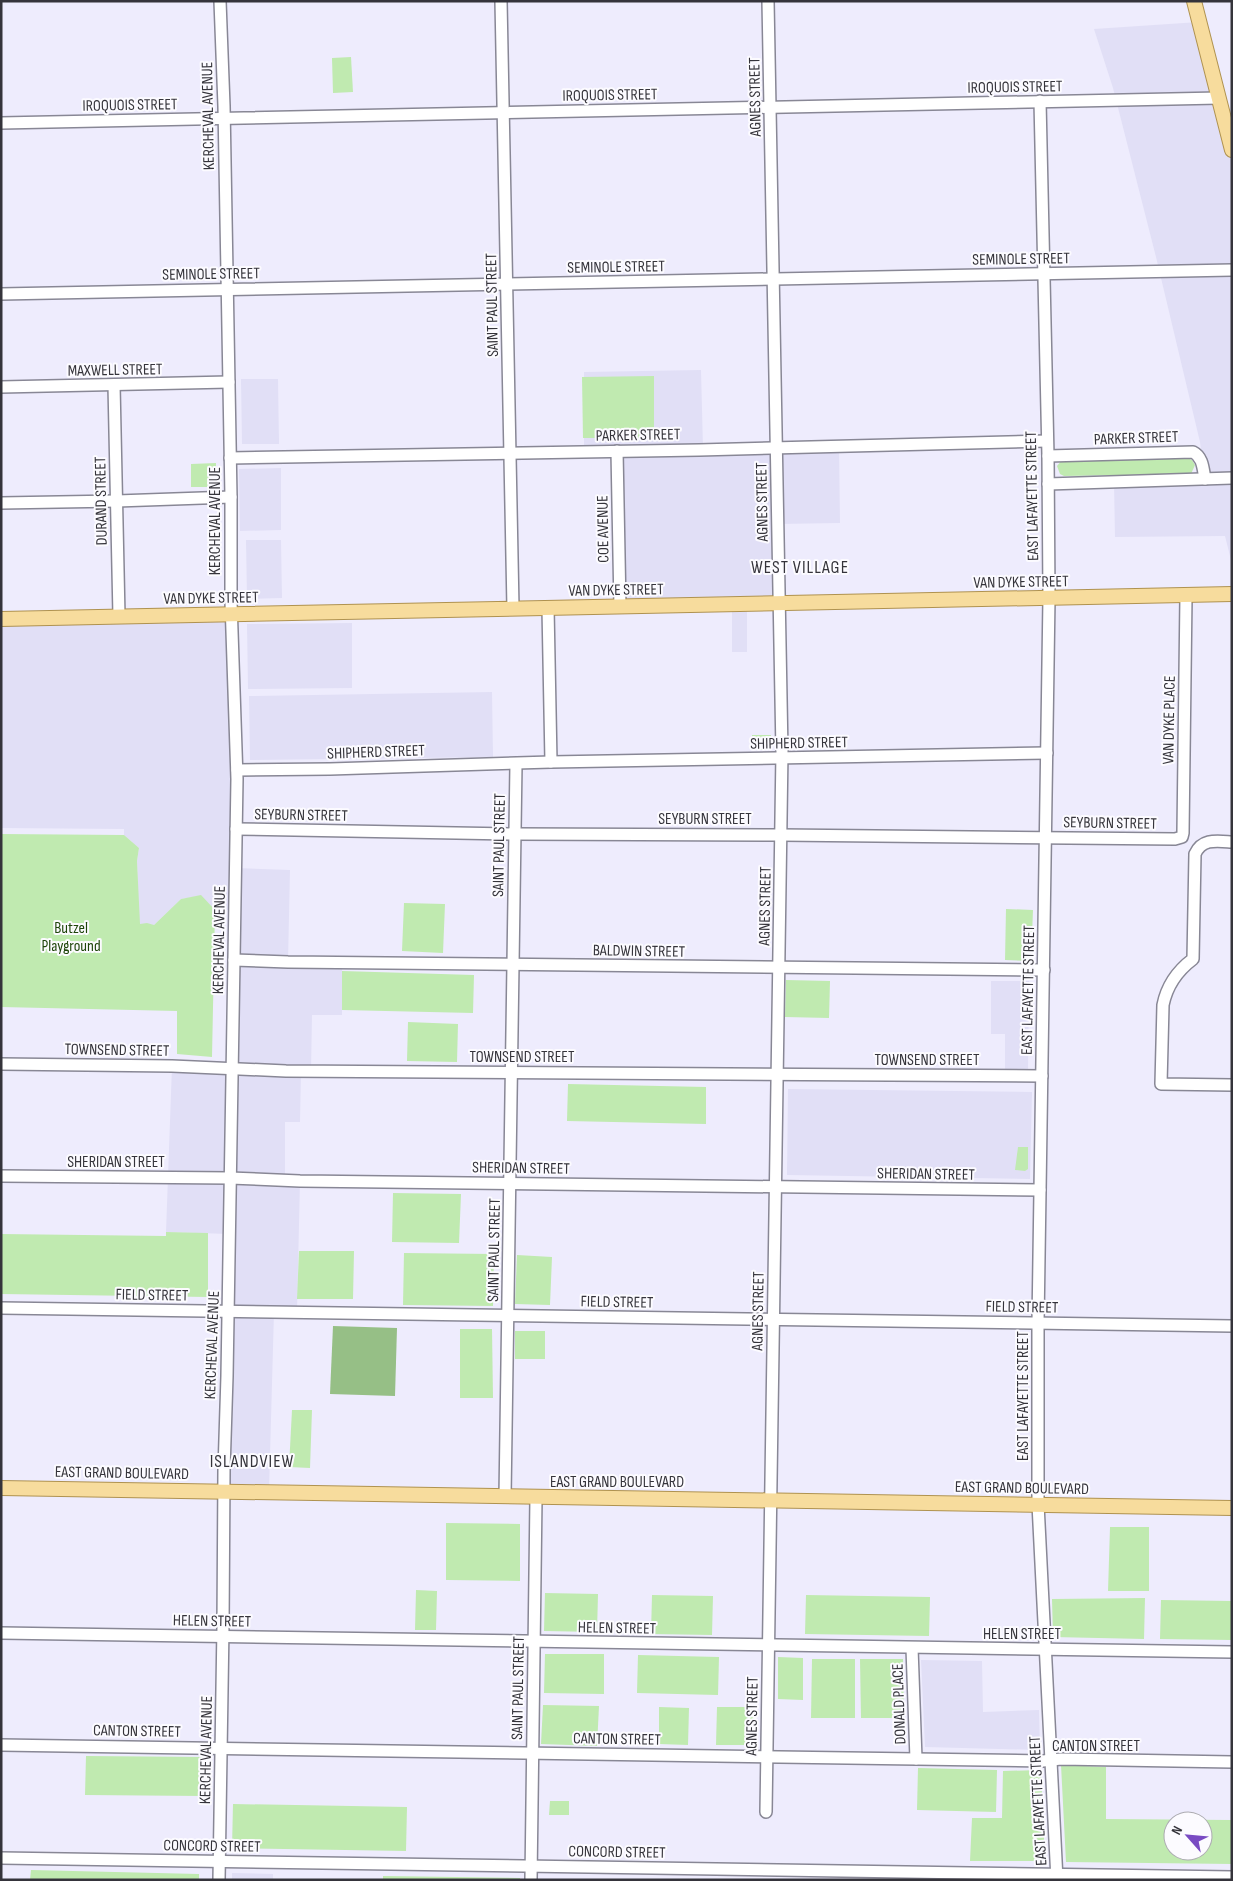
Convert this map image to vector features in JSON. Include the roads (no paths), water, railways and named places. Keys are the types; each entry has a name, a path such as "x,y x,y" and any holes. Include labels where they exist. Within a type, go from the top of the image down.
{"main road":[{"path":"1194,1 1232,150"},
{"name":"VAN DYKE STREET","path":"1,619 1232,594"},
{"name":"EAST GRAND BOULEVARD","path":"1,1488 1232,1508"}],"street":[{"name":"KERCHEVAL AVENUE","path":"219,1880 237,770 232,613 228,289 220,1"},
{"name":"SAINT PAUL STREET","path":"502,1 513,608"},
{"name":"AGNES STREET","path":"766,1812 782,758 768,1"},
{"name":"IROQUOIS STREET","path":"1,123 1219,98"},
{"name":"EAST LAFAYETTE STREET","path":"1040,101 1048,456 1049,598 1038,1323 1038,1504 1057,1877"},
{"name":"SEMINOLE STREET","path":"1,294 1232,270"},
{"name":"MAXWELL STREET","path":"1,387 229,382"},
{"name":"DURAND STREET","path":"114,385 119,616"},
{"name":"PARKER STREET","path":"230,458 617,451 1047,440"},
{"name":"COE AVENUE","path":"617,451 620,606"},
{"name":"PARKER STREET","path":"1048,456 1193,452 1201,460 1205,479"},
{"path":"1048,484 1232,478"},
{"path":"1,503 231,497"},
{"name":"VAN DYKE PLACE","path":"1175,839 1182,837 1183,833 1186,596"},
{"path":"548,608 551,762"},
{"name":"SHIPHERD STREET","path":"237,770 551,762 1047,754"},
{"name":"SAINT PAUL STREET","path":"505,1497 516,764"},
{"name":"SEYBURN STREET","path":"236,829 515,834 1175,839"},
{"path":"1232,842 1210,841 1200,846 1194,858 1193,958 1178,971 1165,996 1163,1005 1161,1084 1232,1085"},
{"name":"BALDWIN STREET","path":"234,960 1044,970"},
{"name":"TOWNSEND STREET","path":"1,1064 232,1068 294,1071 1042,1076"},
{"name":"SHERIDAN STREET","path":"1,1176 1040,1190"},
{"name":"FIELD STREET","path":"1,1308 1232,1326"},
{"name":"SAINT PAUL STREET","path":"531,1880 536,1498"},
{"name":"HELEN STREET","path":"1,1633 1232,1652"},
{"name":"DONALD PLACE","path":"912,1648 916,1759"},
{"name":"CANTON STREET","path":"1,1745 1232,1762"},
{"name":"CONCORD STREET","path":"1,1858 531,1866 1057,1877 1232,1877"}],"district":[{"name":"WEST VILLAGE","path":"800,567"},
{"name":"ISLANDVIEW","path":"252,1461"}],"park label":[{"name":"Butzel Playground","path":"71,936"}]}
